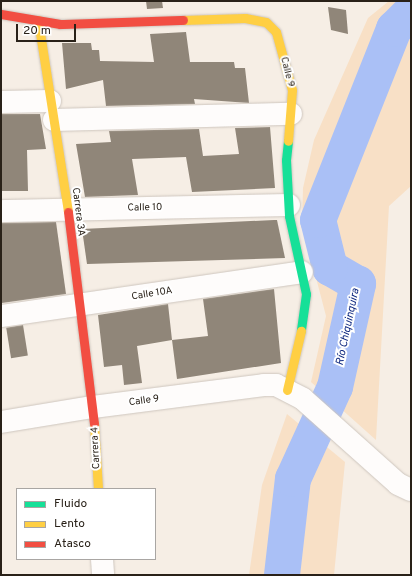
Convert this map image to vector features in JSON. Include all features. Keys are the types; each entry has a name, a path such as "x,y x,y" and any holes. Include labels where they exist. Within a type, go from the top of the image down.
{"street":[{"name":"Calle 9","path":"1,14 60,24 245,18 266,22 276,32 292,90 286,160 289,205 306,294 304,315 294,369 295,394"},
{"name":"Carrera 3A","path":"38,20 80,305 93,407"},
{"path":"1,102 52,111 291,114"},
{"name":"Calle 10","path":"1,211 289,205"},
{"name":"Calle 10A","path":"1,316 302,272"},
{"name":"Calle 9","path":"1,422 93,407 264,385 276,385 295,394 352,441 398,484 411,490"},
{"name":"Carrera 4","path":"93,407 98,488"},
{"path":"102,560 103,575"}],"shaded area":[{"path":"389,1 411,1 411,186 389,206 376,440 311,382 326,316 302,224 303,188 314,140 368,18"},
{"path":"287,414 345,462 334,575 249,575 262,485"}],"building":[{"path":"146,1 162,1 163,8 147,9"},
{"path":"328,7 346,10 348,34 331,30"},
{"path":"186,32 190,62 234,62 235,68 245,68 249,103 194,99 195,104 106,106 103,80 66,89 62,43 91,43 92,50 99,50 100,61 154,62 150,34"},
{"path":"1,114 40,114 46,149 27,150 28,191 1,191"},
{"path":"270,127 275,188 192,192 186,157 132,159 138,195 85,197 76,144 111,142 109,131 199,129 203,156 239,154 235,128"},
{"path":"277,220 285,258 87,264 82,229"},
{"path":"56,222 66,294 2,303 1,223"},
{"path":"274,289 281,363 177,379 172,340 208,336 203,299"},
{"path":"168,304 172,340 137,346 142,383 124,385 122,365 104,367 98,315"},
{"path":"23,325 28,356 11,358 6,328"}],"waterway":[{"name":"Río Chiquinquira","path":"282,575 293,479 335,387 358,284 330,268 318,220 394,29 411,12"}],"traffic: fast":[{"path":"288,141 286,160 289,216 306,294 301,331"}],"traffic: slow":[{"path":"183,20 245,18 266,22 276,32 292,90 288,141"},
{"path":"38,20 68,212"},
{"path":"287,390 301,331"},
{"path":"94,423 98,488"}],"traffic: jam":[{"path":"1,14 60,24 183,20"},
{"path":"68,212 94,423"}]}
